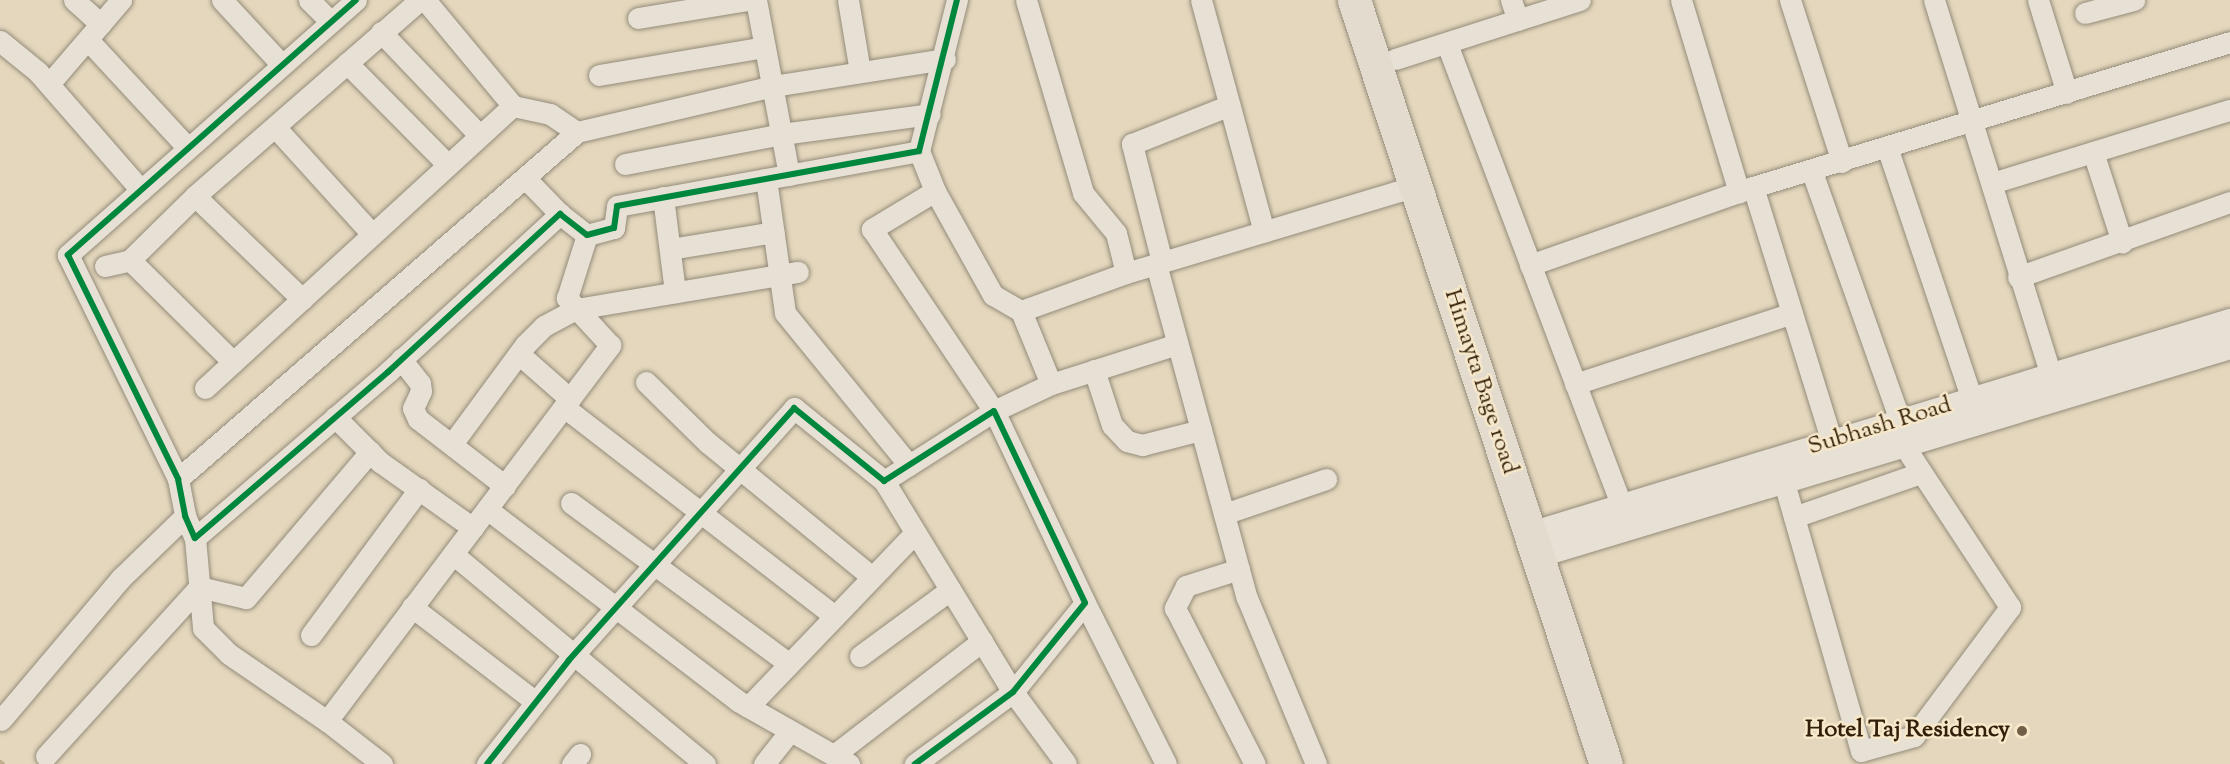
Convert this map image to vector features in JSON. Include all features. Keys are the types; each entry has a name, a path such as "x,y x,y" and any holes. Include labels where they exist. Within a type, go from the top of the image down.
{"main road":[{"name":"Himayta Bage road","path":"1354,0 1416,186 1544,542 1606,764"},
{"path":"1376,0 1544,542 1627,764"}],"street":[{"path":"74,0 94,32 188,148"},
{"path":"49,84 121,0"},
{"path":"222,0 282,65"},
{"path":"309,0 331,22"},
{"path":"356,0 68,255 178,479 185,516 195,538 203,628 229,654 327,721 381,764"},
{"path":"105,266 130,260 195,196 420,0"},
{"path":"425,0 513,106 550,114 577,132"},
{"path":"638,18 747,0"},
{"path":"756,0 789,175"},
{"path":"848,0 860,72"},
{"path":"957,0 945,58 919,151 935,191 993,295 1021,311 1051,384"},
{"path":"1026,0 1083,192 1116,233 1126,273"},
{"path":"1202,0 1264,232"},
{"path":"1511,0 1518,20"},
{"path":"1395,58 1447,44 1580,0"},
{"path":"1681,0 1746,190 1792,313 1832,442"},
{"path":"1790,0 1842,162"},
{"path":"1934,0 1992,183 2018,277 2055,386"},
{"path":"2038,0 2067,93"},
{"path":"2088,0 2085,12 2134,0"},
{"path":"381,32 478,134"},
{"path":"0,41 49,84 141,190"},
{"path":"1530,265 1746,190 1812,172 1972,120 2230,42"},
{"path":"1447,44 1625,515"},
{"path":"598,75 765,47"},
{"path":"178,479 527,180 577,132 773,86 945,58"},
{"path":"347,63 447,164"},
{"path":"1230,105 1132,144 1178,344 1247,598 1316,764"},
{"path":"205,388 478,134 513,106"},
{"path":"1992,183 2230,110"},
{"path":"625,164 782,134 930,114"},
{"path":"275,127 372,234"},
{"path":"1887,147 1972,399"},
{"path":"587,235 614,228 617,206 919,151"},
{"path":"2093,152 2122,242"},
{"path":"1783,479 1861,751 1914,736 2010,607 1920,472 1901,432 1812,172"},
{"path":"765,179 774,232 790,273 785,313 909,465"},
{"path":"527,180 560,214 587,235"},
{"path":"1021,311 1126,273 1416,186"},
{"path":"935,191 872,229 994,411 1085,603 1166,764"},
{"path":"195,196 302,299"},
{"path":"663,197 675,292"},
{"path":"2018,277 2230,202"},
{"path":"195,538 401,359 560,214"},
{"path":"670,249 774,232"},
{"path":"327,721 610,345 567,298 587,235"},
{"path":"130,260 233,362"},
{"path":"452,444 519,354 544,326 576,309 790,273"},
{"path":"1575,384 1792,313"},
{"name":"Subhash Road","path":"1544,542 1832,442 1901,432 2055,386 2230,322"},
{"path":"884,482 994,411 1051,384 1178,344"},
{"name":"Subhash Road","path":"1625,515 1783,479 1901,432 1972,399 2055,386 2230,346"},
{"path":"519,354 567,403 701,513 833,615"},
{"path":"401,359 420,383 414,414 505,486"},
{"path":"1094,370 1112,425 1126,441 1142,445 1201,430"},
{"path":"646,382 707,441 872,577"},
{"path":"487,764 574,654 794,408 884,482 1013,692 1066,764"},
{"path":"335,417 370,452 473,528"},
{"path":"199,587 246,598 370,452"},
{"path":"1794,517 1920,472"},
{"path":"1224,514 1326,479"},
{"path":"311,635 419,489"},
{"path":"571,503 789,664"},
{"path":"487,508 748,706 841,760 982,641"},
{"path":"1,720 120,579 185,516"},
{"path":"748,706 833,615 915,533"},
{"path":"453,554 705,764"},
{"path":"1239,569 1186,586 1175,608 1255,764"},
{"path":"46,756 199,587"},
{"path":"860,656 950,590"},
{"path":"915,764 1013,692 1085,603"},
{"path":"412,607 536,702"},
{"path":"764,764 790,731"}],"cycle path":[{"path":"356,0 68,255 178,479 185,516 195,538 388,372 560,214 587,235 614,228 617,206 919,151 957,0"},
{"path":"487,764 569,660 794,408 884,481 994,411 1085,603 1013,692 915,764"}],"place":[{"name":"Hotel Taj Residency","path":"2022,731"}]}
